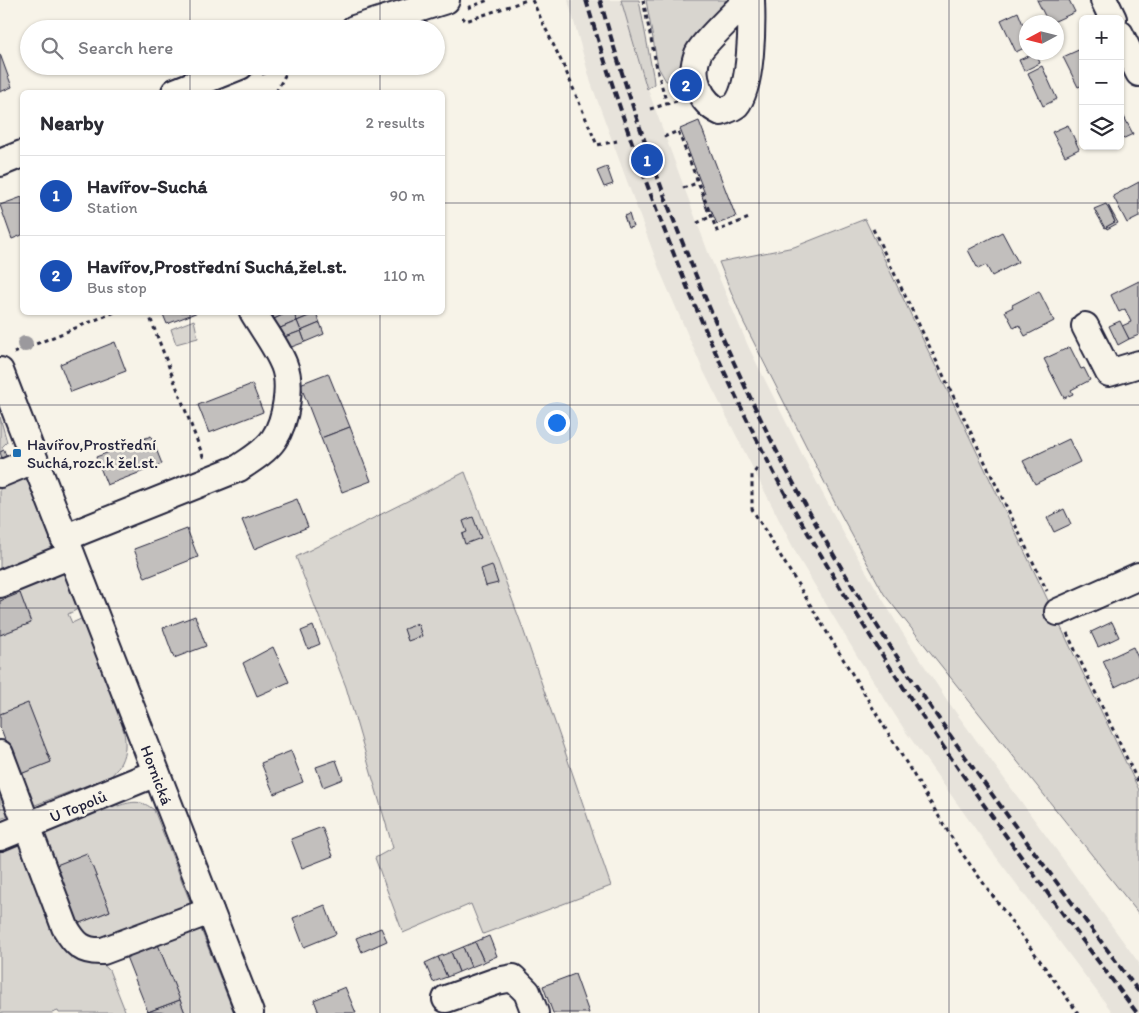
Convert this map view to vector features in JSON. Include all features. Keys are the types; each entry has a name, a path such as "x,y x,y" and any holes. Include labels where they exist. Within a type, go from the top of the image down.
{"street":[{"path":"749,0 752,34 747,71 735,106 722,112 710,107 699,94 695,76 698,54 749,0"},
{"path":"1104,0 1111,15"},
{"path":"396,20 456,7"},
{"path":"1124,42 1139,74"},
{"path":"180,90 218,75"},
{"path":"0,163 20,155"},
{"path":"0,584 68,546 239,468 260,454 274,438 284,412 289,385 284,364 254,315"},
{"path":"1085,326 1110,373 1139,364"},
{"name":"Hornická","path":"4,363 34,460 250,1013"},
{"path":"0,474 34,460"},
{"path":"1058,612 1139,576"},
{"path":"0,754 65,927 72,940 80,948 102,951 210,911"},
{"name":"U Topolů","path":"0,837 156,773"},
{"path":"446,999 497,981 513,978 526,992 535,1013"}],"path":[{"path":"488,0 456,7 466,21 527,0"},
{"path":"532,0 565,69 597,145 617,141"},
{"path":"643,0 658,73 667,104"},
{"path":"277,90 285,75"},
{"path":"650,109 699,94"},
{"path":"664,137 678,132 717,232 748,218"},
{"path":"683,188 697,183"},
{"path":"696,223 710,217"},
{"path":"873,229 1139,784"},
{"path":"4,363 108,315"},
{"path":"149,315 212,480"},
{"path":"757,469 752,475 752,509 958,848 1078,1013"}],"shaded area":[{"path":"568,0 621,0 640,68 708,252 749,348 804,458 844,534 902,632 949,703 1139,963 1139,1013 1113,1013 979,834 906,732 859,659 799,559 703,370 660,271 591,83"},
{"path":"621,0 639,0 654,84 647,89"},
{"path":"646,0 726,0 696,44 690,64 682,67 680,79 666,81 658,67"},
{"path":"865,219 1139,790 1139,914 884,594 839,511 743,321 719,262 794,247"},
{"path":"194,320 198,338 176,344 171,329"},
{"path":"0,417 7,442 2,447 4,450 0,452"},
{"path":"465,472 522,626 611,886 483,934 471,904 403,933 375,858 393,848 346,687 296,557"},
{"path":"27,473 56,551 0,570 0,478"},
{"path":"64,566 80,608 68,614 72,623 83,618 121,713 118,715 124,731 124,755 111,776 30,807 18,775 51,762 28,704 0,714 0,635 31,622 20,594 0,601 0,587"},
{"path":"0,776 14,814 0,819"},
{"path":"117,801 118,806 137,802 145,804 154,810 191,904 90,946 77,924 110,911 87,854 54,866 41,832"},
{"path":"18,842 22,844 97,959 109,970 126,1013 59,1013 58,1011 52,1013 0,1013 0,848"},
{"path":"200,927 234,1013 185,1013 157,942"}],"building":[{"path":"1037,0 1069,0 1075,12 1064,17 1064,15 1044,15"},
{"path":"1018,12 1019,50 1016,52 1001,20"},
{"path":"1079,50 1079,87 1064,59 1064,57"},
{"path":"0,54 12,87 0,92"},
{"path":"1019,60 1039,60 1040,63 1024,71"},
{"path":"1042,66 1057,99 1043,106 1028,73"},
{"path":"1124,117 1133,134 1124,138"},
{"path":"699,121 736,217 717,224 711,210 707,211 702,196 705,194 680,129"},
{"path":"1068,125 1079,149 1065,156 1052,132"},
{"path":"607,167 613,184 604,187 597,171"},
{"path":"1139,182 1139,217 1127,223 1113,196"},
{"path":"20,198 20,236 12,239 0,205"},
{"path":"1106,204 1115,222 1105,228 1094,209"},
{"path":"1108,205 1118,223 1107,229 1106,227 1115,222"},
{"path":"629,214 633,227 628,228 624,216"},
{"path":"1002,232 1018,262 992,276 986,265 978,269 968,250"},
{"path":"1139,281 1139,335 1129,339 1122,326 1131,322 1125,309 1119,312 1111,295"},
{"path":"1039,291 1054,321 1025,336 1019,325 1014,328 1005,311 1013,307 1012,305"},
{"path":"163,315 190,315 167,324"},
{"path":"273,315 283,315 274,319"},
{"path":"283,315 294,315 297,321 278,329 274,319"},
{"path":"294,315 311,315 297,321"},
{"path":"311,315 317,315 320,323 301,331 297,321"},
{"path":"297,321 301,331 282,338 278,329"},
{"path":"1120,321 1129,339 1118,345 1109,326"},
{"path":"320,323 324,334 305,342 301,331"},
{"path":"301,331 305,342 286,349 282,338"},
{"path":"115,342 126,371 71,392 60,364"},
{"path":"1070,347 1081,369 1084,368 1090,380 1071,390 1073,394 1064,398 1044,359"},
{"path":"328,373 350,427 321,438 300,384"},
{"path":"252,384 263,412 209,433 198,405"},
{"path":"350,427 371,481 342,492 321,438"},
{"path":"151,436 162,464 107,485 96,457"},
{"path":"1069,439 1080,462 1035,484 1023,461"},
{"path":"4,450 8,461 3,462 0,452"},
{"path":"297,499 308,527 254,549 242,520"},
{"path":"1064,509 1071,524 1054,532 1047,518"},
{"path":"473,517 481,538 465,544 462,534 467,532 463,521"},
{"path":"187,529 198,557 145,578 134,549"},
{"path":"492,565 498,583 486,586 481,569"},
{"path":"20,593 31,623 0,635 0,601"},
{"path":"195,616 206,646 174,658 163,628"},
{"path":"1112,622 1119,637 1098,647 1091,632"},
{"path":"418,624 422,636 408,641 404,629"},
{"path":"313,626 320,644 308,649 301,631"},
{"path":"273,647 289,682 257,696 243,663"},
{"path":"1133,647 1139,660 1139,675 1115,687 1103,661"},
{"path":"28,703 51,762 18,775 0,727 0,714"},
{"path":"291,751 303,782 274,794 261,763"},
{"path":"336,760 343,779 323,787 316,767"},
{"path":"322,827 333,856 302,868 291,839"},
{"path":"87,853 110,911 77,924 54,866"},
{"path":"325,905 336,934 304,947 293,918"},
{"path":"381,928 387,941 362,952 356,938"},
{"path":"489,936 497,956 484,962 475,942"},
{"path":"157,942 180,1000 148,1012 125,954"},
{"path":"475,942 484,962 471,967 463,947"},
{"path":"463,947 471,967 459,972 451,952"},
{"path":"451,952 459,972 447,977 438,957"},
{"path":"438,957 447,977 433,982 425,963"},
{"path":"575,974 589,1013 553,1013 543,986"},
{"path":"345,987 356,1013 319,1013 314,1000"},
{"path":"180,1000 185,1013 148,1012"}],"railway":[{"path":"586,0 624,121 692,299 745,414 793,508 900,683 938,739 1016,850 1137,1013"},
{"path":"600,0 637,120 658,179 705,297 757,411 823,537 864,605 951,737 1139,992"}],"place":[{"name":"Havířov,Prostřední Suchá,žel.st.","path":"686,85"},
{"name":"Havířov-Suchá","path":"647,160"},
{"name":"Havířov,Prostřední Suchá,rozc.k žel.st.","path":"17,453"}]}
